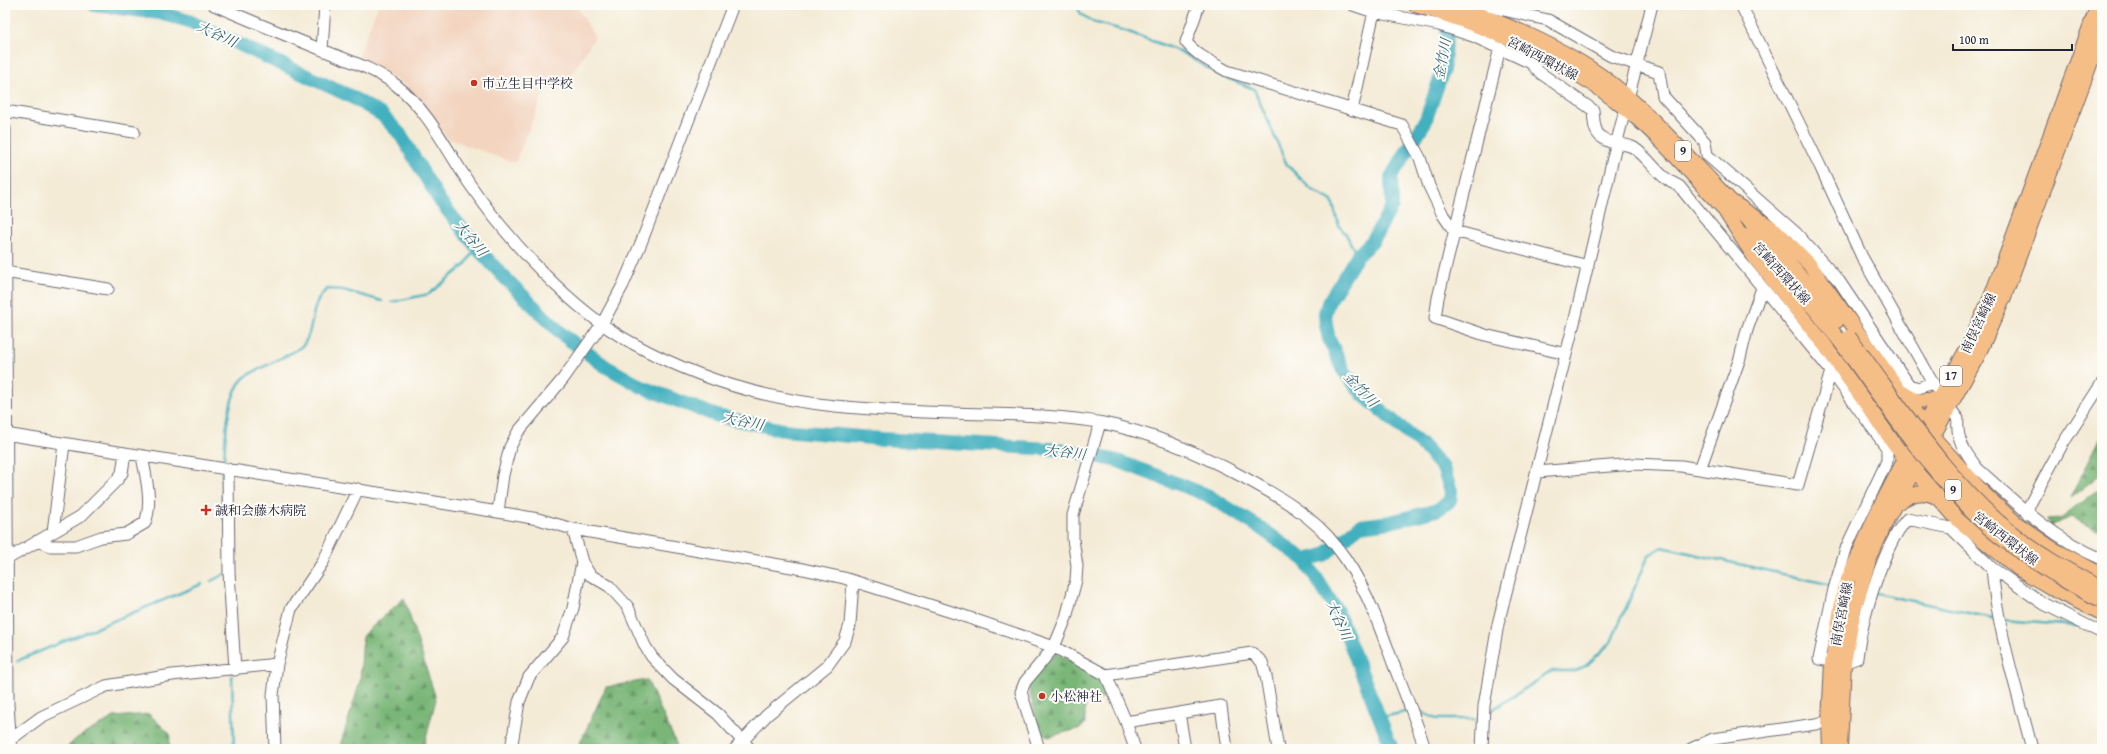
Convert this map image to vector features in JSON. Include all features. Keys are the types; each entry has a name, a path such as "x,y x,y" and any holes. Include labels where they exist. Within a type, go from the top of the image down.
{"main road":[{"name":"宮崎西環状線","path":"1415,5 1439,19 1480,18"},
{"name":"宮崎西環状線","path":"1453,5 1480,18 1505,24 1588,66 1628,103 1649,130 1728,205 1814,308 1844,338 1938,458 1974,498 2011,533 2037,551 2102,588"},
{"name":"南俣宮崎線","path":"1830,749 1829,722 1838,662 1844,589 1887,511 1909,464 1928,430 1991,297 2098,5"},
{"name":"南俣宮崎線","path":"1943,400 1978,355 2004,297 2102,32"},
{"path":"1728,205 1775,230 1810,264 1928,430 1971,471 2016,523 2051,548 2102,575"},
{"path":"1728,205 1756,258 1824,344 1909,464 1958,520 2019,569 2064,595 2102,613"},
{"name":"宮崎西環状線","path":"1844,338 1934,469 1972,513 2007,542 2033,560 2066,581 2102,600"},
{"path":"1901,392 1916,401 1943,400"},
{"name":"南俣宮崎線","path":"1887,511 1909,464"},
{"path":"1887,511 1919,492 1931,494 1942,501"},
{"name":"南俣宮崎線","path":"1838,662 1840,749"}],"street":[{"path":"214,5 368,68 395,84 415,102 431,123 471,186 510,235 546,275 600,327 664,360 712,380 797,400 833,406 928,412 1038,416 1122,428 1196,453 1281,498 1327,535 1359,580 1374,610 1425,749"},
{"path":"322,50 325,5"},
{"path":"498,512 503,475 510,447 518,432 563,379 600,327 623,285 641,243 733,5"},
{"path":"1199,5 1186,42 1192,49 1227,71 1402,126 1420,158 1430,186 1443,215 1454,231 1588,266"},
{"path":"1353,5 1374,12 1439,19"},
{"path":"1482,749 1484,706 1498,624 1652,5"},
{"path":"1741,5 1820,166 1862,257 1932,382 1943,400 1958,419 1957,429 1962,448 1971,471 2058,536 2102,558"},
{"path":"1352,110 1374,12"},
{"path":"1480,18 1500,48 1531,63 1539,72 1593,110 1596,132 1601,138 1616,145 1632,147 1641,153 1666,181 1679,186 1831,371 1887,448 1887,461 1847,546 1834,589 1819,659 1838,662 1857,658 1867,613 1884,562 1901,526 1907,519 1951,528 1992,568 2044,604 2102,632"},
{"path":"1480,18 1548,20 1611,56 1636,66 1659,72 1663,96 1705,142 1707,155 1796,233 1839,281 1909,385 1918,388 1932,382"},
{"path":"1500,48 1454,231 1435,318 1485,335 1566,354"},
{"path":"5,111 134,132"},
{"path":"5,129 9,744"},
{"path":"6,272 108,289"},
{"path":"1700,469 1740,358 1747,330 1762,288"},
{"path":"1537,472 1634,464 1700,469 1798,485 1831,371"},
{"path":"2028,514 2029,506 2062,445 2102,383"},
{"path":"1039,749 1021,692 1025,682 1054,647 1066,618 1076,580 1077,566 1073,515 1100,425"},
{"path":"6,434 498,512 538,519 573,529 803,569 853,581 1054,647 1106,675 1252,653 1262,662 1266,676 1278,749"},
{"path":"53,532 64,444"},
{"path":"7,557 81,516 122,474 125,453"},
{"path":"37,541 50,546 76,546 101,537 126,534 145,523 149,513 148,491 142,456"},
{"path":"228,469 229,572 235,670"},
{"path":"275,749 274,695 277,664 291,609 323,562 358,489"},
{"path":"573,529 582,562 590,575 609,586 628,606 645,646 662,668 718,714 743,747 767,715 827,666 845,641 850,625 853,581"},
{"path":"511,749 519,702 526,683 529,677 563,637 573,608 582,562"},
{"path":"1992,568 1994,595 2003,638 2032,749"},
{"path":"9,744 41,717 106,686 172,676 277,664"},
{"path":"1106,675 1126,722 1135,749"},
{"path":"1126,722 1221,706 1227,749"},
{"path":"1179,713 1185,749"},
{"path":"1691,749 1713,739 1829,722"}],"shaded area":[{"name":"市立生目中学校","path":"378,5 576,5 595,37 568,80 550,78 515,163 446,138 406,85 358,58"}],"green space":[{"path":"2102,437 2102,473 2070,498 2099,441"},
{"path":"2102,487 2102,531 2094,529 2072,517 2050,526 2047,519 2062,518"},
{"path":"404,598 436,699 423,749 339,749 360,682 363,635"},
{"path":"1056,653 1096,673 1106,696 1101,699 1085,698 1085,724 1081,728 1048,737 1038,728 1028,684 1030,678"},
{"path":"647,680 677,745 674,749 577,749 606,687"},
{"path":"149,714 170,734 169,749 65,749 77,738 114,717"}],"waterway":[{"name":"大谷川","path":"94,5 160,13 189,21 350,96 382,115 400,134 440,201 479,250 502,275 563,335 605,366 642,387 717,416 784,430 882,439 1067,450 1118,461 1207,495 1262,529 1305,560 1337,611 1392,749"},
{"path":"1076,5 1081,14 1093,22 1126,31 1181,52 1219,75 1254,89 1287,165 1311,189 1332,201 1339,226 1346,234 1357,256"},
{"name":"金竹川","path":"1305,560 1324,555 1360,526 1390,522 1437,510 1450,501 1451,491 1443,468 1425,448 1363,395 1343,370 1329,339 1325,313 1328,303 1357,256 1373,240 1392,206 1391,177 1425,122 1443,70 1448,25 1453,15"},
{"path":"392,302 429,294 465,265 476,247"},
{"path":"224,462 230,406 238,386 243,379 250,374 294,351 304,344 310,331 317,302 327,289 343,290 382,301"},
{"path":"222,473 223,519"},
{"path":"1486,714 1552,671 1575,671 1587,665 1611,642 1649,555 1662,547 1832,585"},
{"path":"211,581 225,574"},
{"path":"17,661 202,584"},
{"path":"1876,593 1996,619"},
{"path":"2003,620 2076,626"},
{"path":"232,676 234,749"},
{"path":"1414,710 1416,709 1436,719 1476,719 1480,717"},
{"path":"1379,718 1409,711"}],"place":[{"name":"市立生目中学校","path":"474,83"},
{"name":"誠和会藤木病院","path":"206,510"},
{"name":"小松神社","path":"1042,696"}]}
